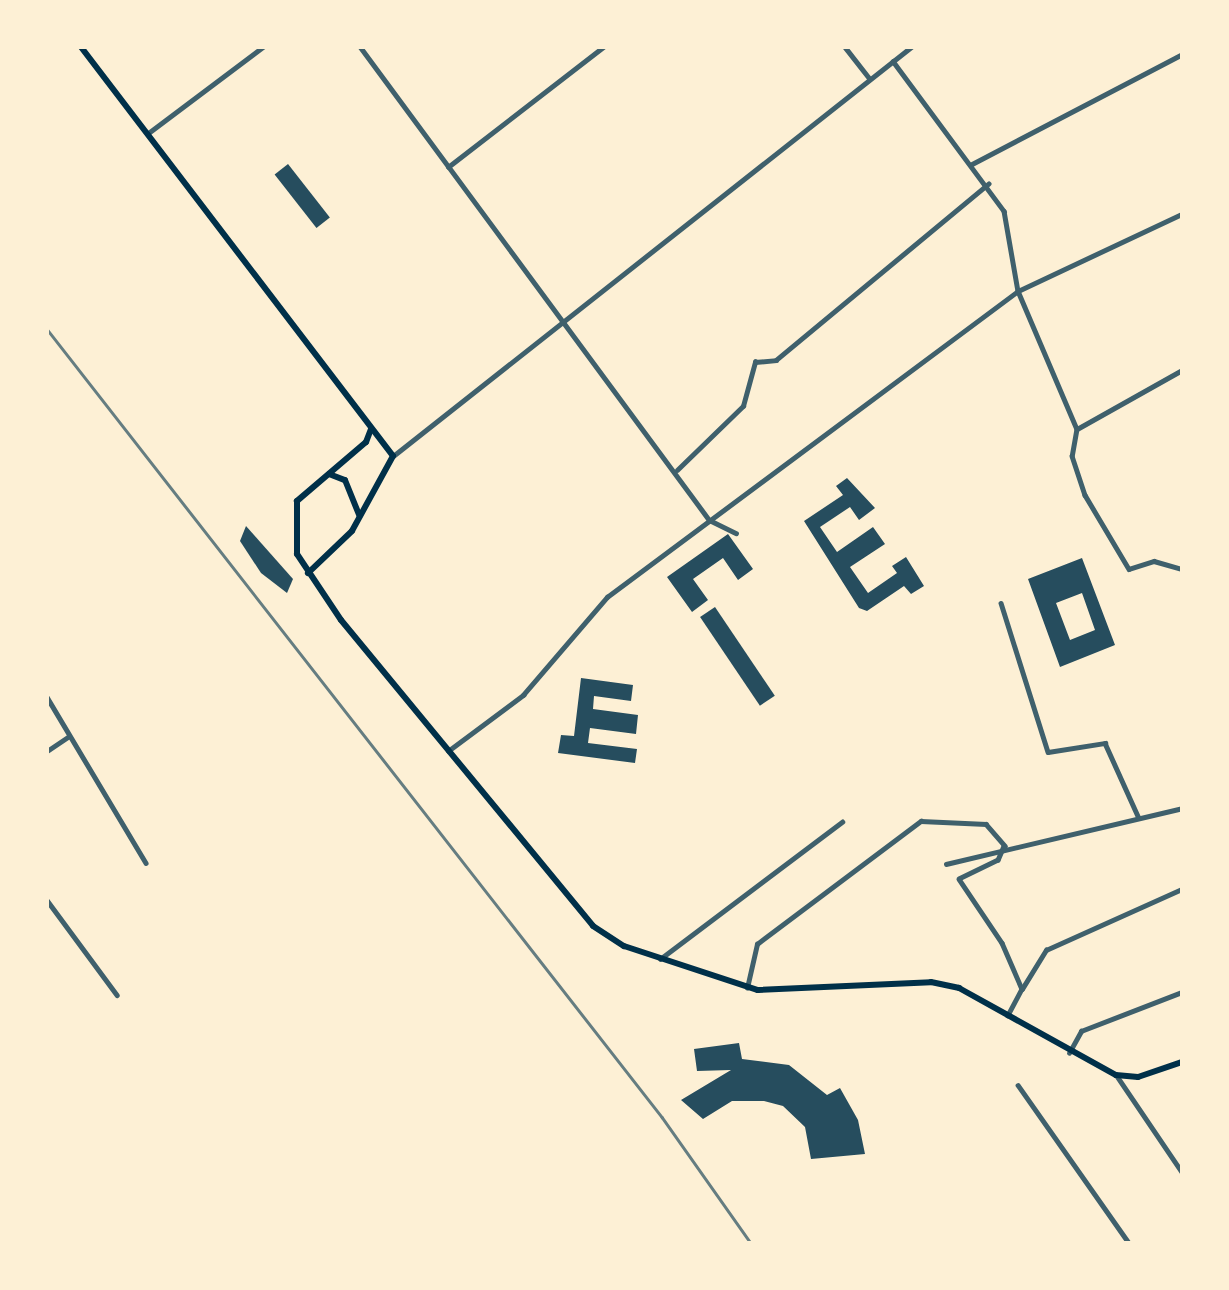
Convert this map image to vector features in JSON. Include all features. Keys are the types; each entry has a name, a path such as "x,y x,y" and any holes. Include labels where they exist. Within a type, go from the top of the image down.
{"main road":[{"path":"80,47 393,456 359,517 308,573"},
{"path":"371,429 366,442 306,491 293,515 297,554 308,573 566,900 624,946 747,988 788,992 931,982 959,988 1069,1053 1116,1075 1139,1077 1182,1062"},
{"path":"329,474 345,480 358,499 359,517"}],"street":[{"path":"147,134 263,47"},
{"path":"448,167 603,47"},
{"path":"845,47 869,78"},
{"path":"393,456 569,323 869,78 911,47"},
{"path":"363,48 448,167 569,323 677,470 709,520 736,533"},
{"path":"972,164 1182,54"},
{"path":"893,61 988,184 1004,211 1017,290 1077,429 1072,456 1085,495 1129,569 1154,561 1182,569"},
{"path":"677,470 743,406 754,362 776,360 988,184"},
{"path":"447,751 523,695 607,597 1017,290 1182,214"},
{"path":"1077,429 1182,370"},
{"path":"1001,603 1048,752 1105,743 1138,816"},
{"path":"47,697 68,737 146,863"},
{"path":"47,751 68,737"},
{"path":"946,864 1004,846 1182,808"},
{"path":"747,988 757,944 921,821 986,824 1004,846"},
{"path":"659,960 842,822"},
{"path":"1004,846 998,860 959,879 1002,943 1021,989"},
{"path":"1008,1016 1021,989 1046,950 1182,888"},
{"path":"47,900 117,995"},
{"path":"1069,1053 1081,1031 1182,992"},
{"path":"1116,1075 1182,1171"},
{"path":"1018,1085 1129,1243"}],"building":[{"path":"288,164 330,218 316,228 275,174"},
{"path":"847,478 875,508 859,520 850,507 820,527 837,552 873,527 885,544 850,567 868,593 897,573 892,566 906,557 924,586 911,594 904,586 867,611 859,608 804,521 843,495 836,486"},
{"path":"246,526 293,579 287,593 261,573 240,541"},
{"path":"728,534 753,569 738,580 723,558 693,579 708,600 692,612 667,577"},
{"path":"1082,558 1115,645 1060,667 1028,579","holes":["1082,593 1095,630 1070,640 1056,603"]},
{"path":"715,607 775,696 760,706 700,617"},
{"path":"581,678 633,685 631,701 594,696 593,709 638,715 636,734 590,728 588,743 637,749 635,763 558,753 561,735 574,736"},
{"path":"739,1043 742,1059 789,1065 827,1095 840,1088 858,1120 865,1154 811,1159 805,1127 783,1106 764,1101 732,1101 703,1119 681,1100 731,1070 697,1071 694,1049"}],"railway":[{"path":"47,329 662,1117 751,1243"}]}
